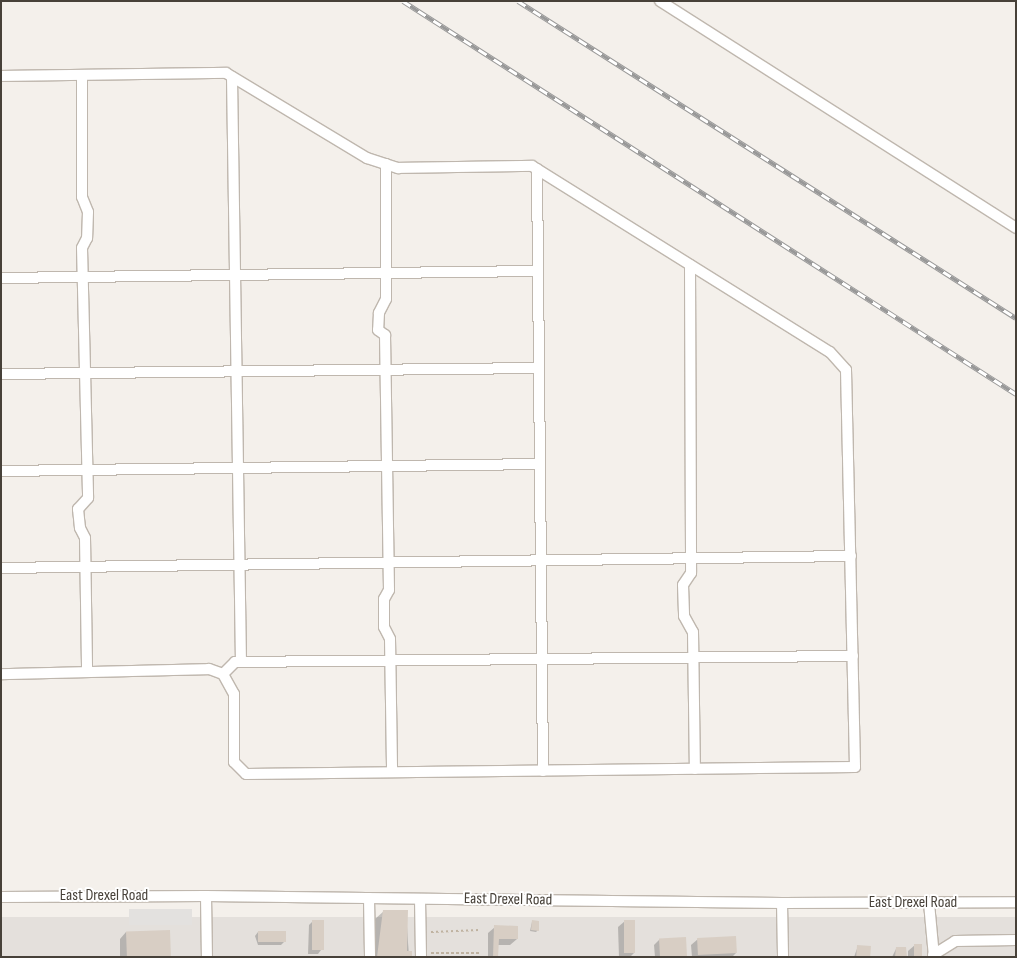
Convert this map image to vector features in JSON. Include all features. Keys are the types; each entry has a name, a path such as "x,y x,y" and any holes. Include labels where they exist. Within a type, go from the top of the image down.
{"street":[{"path":"660,1 1016,228"},
{"path":"1,76 226,73 368,158 398,168 532,166 830,352 846,370 855,768 246,774 234,762 234,694 223,674 209,670 1,674"},
{"path":"82,75 82,197 88,212 87,238 82,248 88,498 78,509 80,528 85,538 87,672"},
{"path":"232,77 241,662"},
{"path":"386,164 386,299 379,313 378,330 385,335 389,590 384,599 390,660 392,772"},
{"path":"537,170 543,771"},
{"path":"690,265 691,573 683,585 684,616 693,632 695,769"},
{"path":"1,278 538,271"},
{"path":"1,374 539,368"},
{"path":"1,471 540,464"},
{"path":"1,568 851,556"},
{"path":"223,674 235,662 853,656"},
{"path":"206,896 207,957"},
{"name":"East Drexel Road","path":"1,897 206,896 782,904 1016,902"},
{"path":"369,898 370,957"},
{"path":"420,899 421,955"},
{"path":"928,903 934,956 955,941 1016,940"},
{"path":"782,904 783,957"}],"path":[{"path":"420,932 479,930"},
{"path":"421,955 479,953"}],"shaded area":[{"path":"129,909 192,909 192,925 129,925"},
{"path":"1,917 1016,917 1016,957 1,957"}],"building":[{"path":"383,910 408,910 407,951 412,951 412,957 377,957"},
{"path":"312,920 324,920 324,950 312,950"},
{"path":"532,920 539,921 539,931 531,930"},
{"path":"624,920 635,920 635,953 624,953"},
{"path":"494,925 518,926 518,939 499,939 498,957 493,957"},
{"path":"170,930 171,957 127,957 126,932"},
{"path":"258,931 286,931 286,942 258,942"},
{"path":"736,936 737,953 698,955 697,938"},
{"path":"686,937 687,957 660,957 659,938"},
{"path":"914,944 922,944 922,957 914,957"},
{"path":"857,945 871,946 870,957 856,957"},
{"path":"896,947 906,947 907,957 895,957"}],"railway":[{"path":"403,1 1016,394"},
{"path":"518,1 1016,318"}]}
